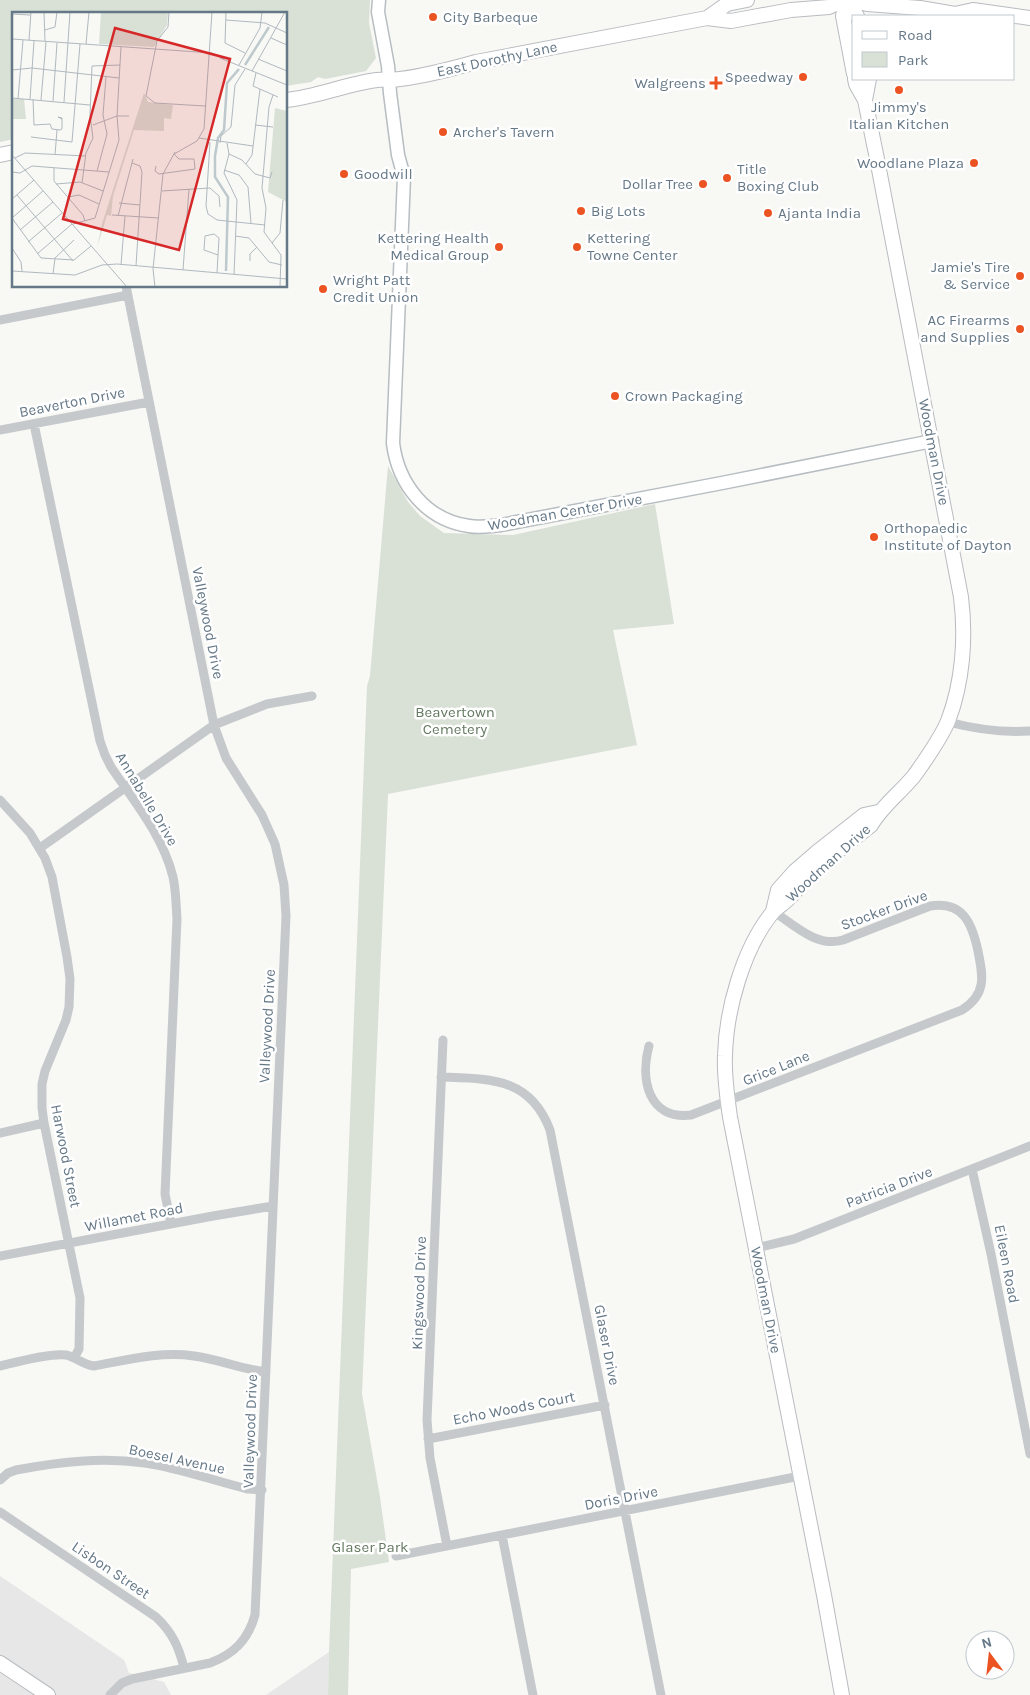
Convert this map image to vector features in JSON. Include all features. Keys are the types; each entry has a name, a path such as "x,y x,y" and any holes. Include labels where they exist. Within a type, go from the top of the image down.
{"main road":[{"name":"East Dorothy Lane","path":"708,18 726,4 747,0"},
{"name":"East Dorothy Lane","path":"288,100 322,94 340,87 378,80 408,78 476,62 708,18 731,21 784,11 829,7 846,0 867,4 920,8 954,14 973,10 1009,15"},
{"path":"846,0 856,15"},
{"path":"846,0 843,16 852,63"},
{"path":"961,0 973,10"},
{"name":"East Dorothy Lane","path":"1015,16 1030,18"},
{"name":"Woodman Drive","path":"842,1695 728,1102 725,1055 730,1015 736,988 748,956 773,911 778,890 817,852 864,815 878,812 913,777 933,749 948,722 960,671 964,615 865,100 855,80"},
{"name":"Woodman Drive","path":"865,100 869,80"},
{"path":"0,1663 48,1695"}],"street":[{"name":"Woodman Center Drive","path":"379,0 378,12 388,66 398,156 404,177 393,443 395,456 403,479 417,499 437,515 452,522 480,527 520,522 932,441"},
{"path":"0,320 127,291"},
{"name":"Valleywood Drive","path":"110,1695 122,1684 132,1679 210,1663 233,1652 247,1635 253,1624 257,1603 286,916 284,884 270,830 252,796 226,758 214,725 127,291"},
{"name":"Beaverton Drive","path":"0,430 149,402"},
{"name":"Annabelle Drive","path":"34,424 100,742 108,761 161,845 168,862 175,890 177,938 165,1194 171,1224"},
{"path":"40,848 214,725 267,704 312,696"},
{"path":"948,722 974,729 1030,731"},
{"name":"Harwood Street","path":"0,800 20,821 40,848 52,877 70,979 69,1007 66,1020 45,1071 42,1084 42,1108 70,1243 81,1308 78,1321 79,1349 74,1358"},
{"name":"Stocker Drive","path":"773,911 815,938 829,942 843,940 930,906 954,908 972,926 982,972 978,994 969,1006 962,1010"},
{"name":"Grice Lane","path":"649,1046 646,1059 646,1079 652,1098 662,1109 684,1116 728,1102 962,1010"},
{"name":"Kingswood Drive","path":"443,1040 428,1439 447,1546"},
{"name":"Glaser Drive","path":"442,1077 485,1079 504,1083 527,1096 541,1109 546,1118 554,1144 661,1695"},
{"path":"0,1133 44,1123"},
{"name":"Patricia Drive","path":"756,1248 794,1238 1030,1146"},
{"name":"Eileen Road","path":"972,1169 989,1245 1030,1454"},
{"name":"Willamet Road","path":"0,1256 273,1206"},
{"path":"0,1366 58,1354 74,1358 88,1366 94,1366 145,1357 178,1354 196,1356 266,1372"},
{"name":"Echo Woods Court","path":"428,1439 605,1405"},
{"name":"Boesel Avenue","path":"0,1480 16,1470 66,1461 100,1459 145,1463 248,1489 262,1490"},
{"name":"Doris Drive","path":"396,1556 800,1476"},
{"name":"Lisbon Street","path":"0,1512 156,1618 171,1634 180,1653 184,1668"},
{"path":"502,1536 533,1695"}],"shaded area":[{"path":"0,1576 124,1660 129,1673 164,1682 171,1695 0,1695"},
{"path":"329,1652 328,1695 266,1695"}],"green space":[{"path":"0,0 370,0 369,23 376,58 366,71 325,79 318,77 311,82 288,86 288,12 12,12 12,139 0,142"},
{"path":"388,466 408,502 420,516 444,533 513,535 655,504 674,624 613,630 637,745 388,794 362,1394 389,1562 351,1569 348,1695 328,1695 367,686 370,676"}],"place":[{"name":"City Barbeque","path":"433,17"},
{"name":"Speedway","path":"803,77"},
{"name":"Walgreens","path":"716,83"},
{"name":"Jimmy's Italian Kitchen","path":"899,90"},
{"name":"Archer's Tavern","path":"443,132"},
{"name":"Woodlane Plaza","path":"974,163"},
{"name":"Goodwill","path":"344,174"},
{"name":"Title Boxing Club","path":"727,178"},
{"name":"Dollar Tree","path":"703,184"},
{"name":"Big Lots","path":"581,211"},
{"name":"Ajanta India","path":"768,213"},
{"name":"Kettering Health Medical Group","path":"499,247"},
{"name":"Kettering Towne Center","path":"577,247"},
{"name":"Jamie's Tire & Service","path":"1020,276"},
{"name":"Wright Patt Credit Union","path":"323,289"},
{"name":"AC Firearms and Supplies","path":"1020,329"},
{"name":"Crown Packaging","path":"615,396"},
{"name":"Orthopaedic Institute of Dayton","path":"874,537"}],"park label":[{"name":"Beavertown Cemetery","path":"455,720"},
{"name":"Glaser Park","path":"370,1547"}]}
